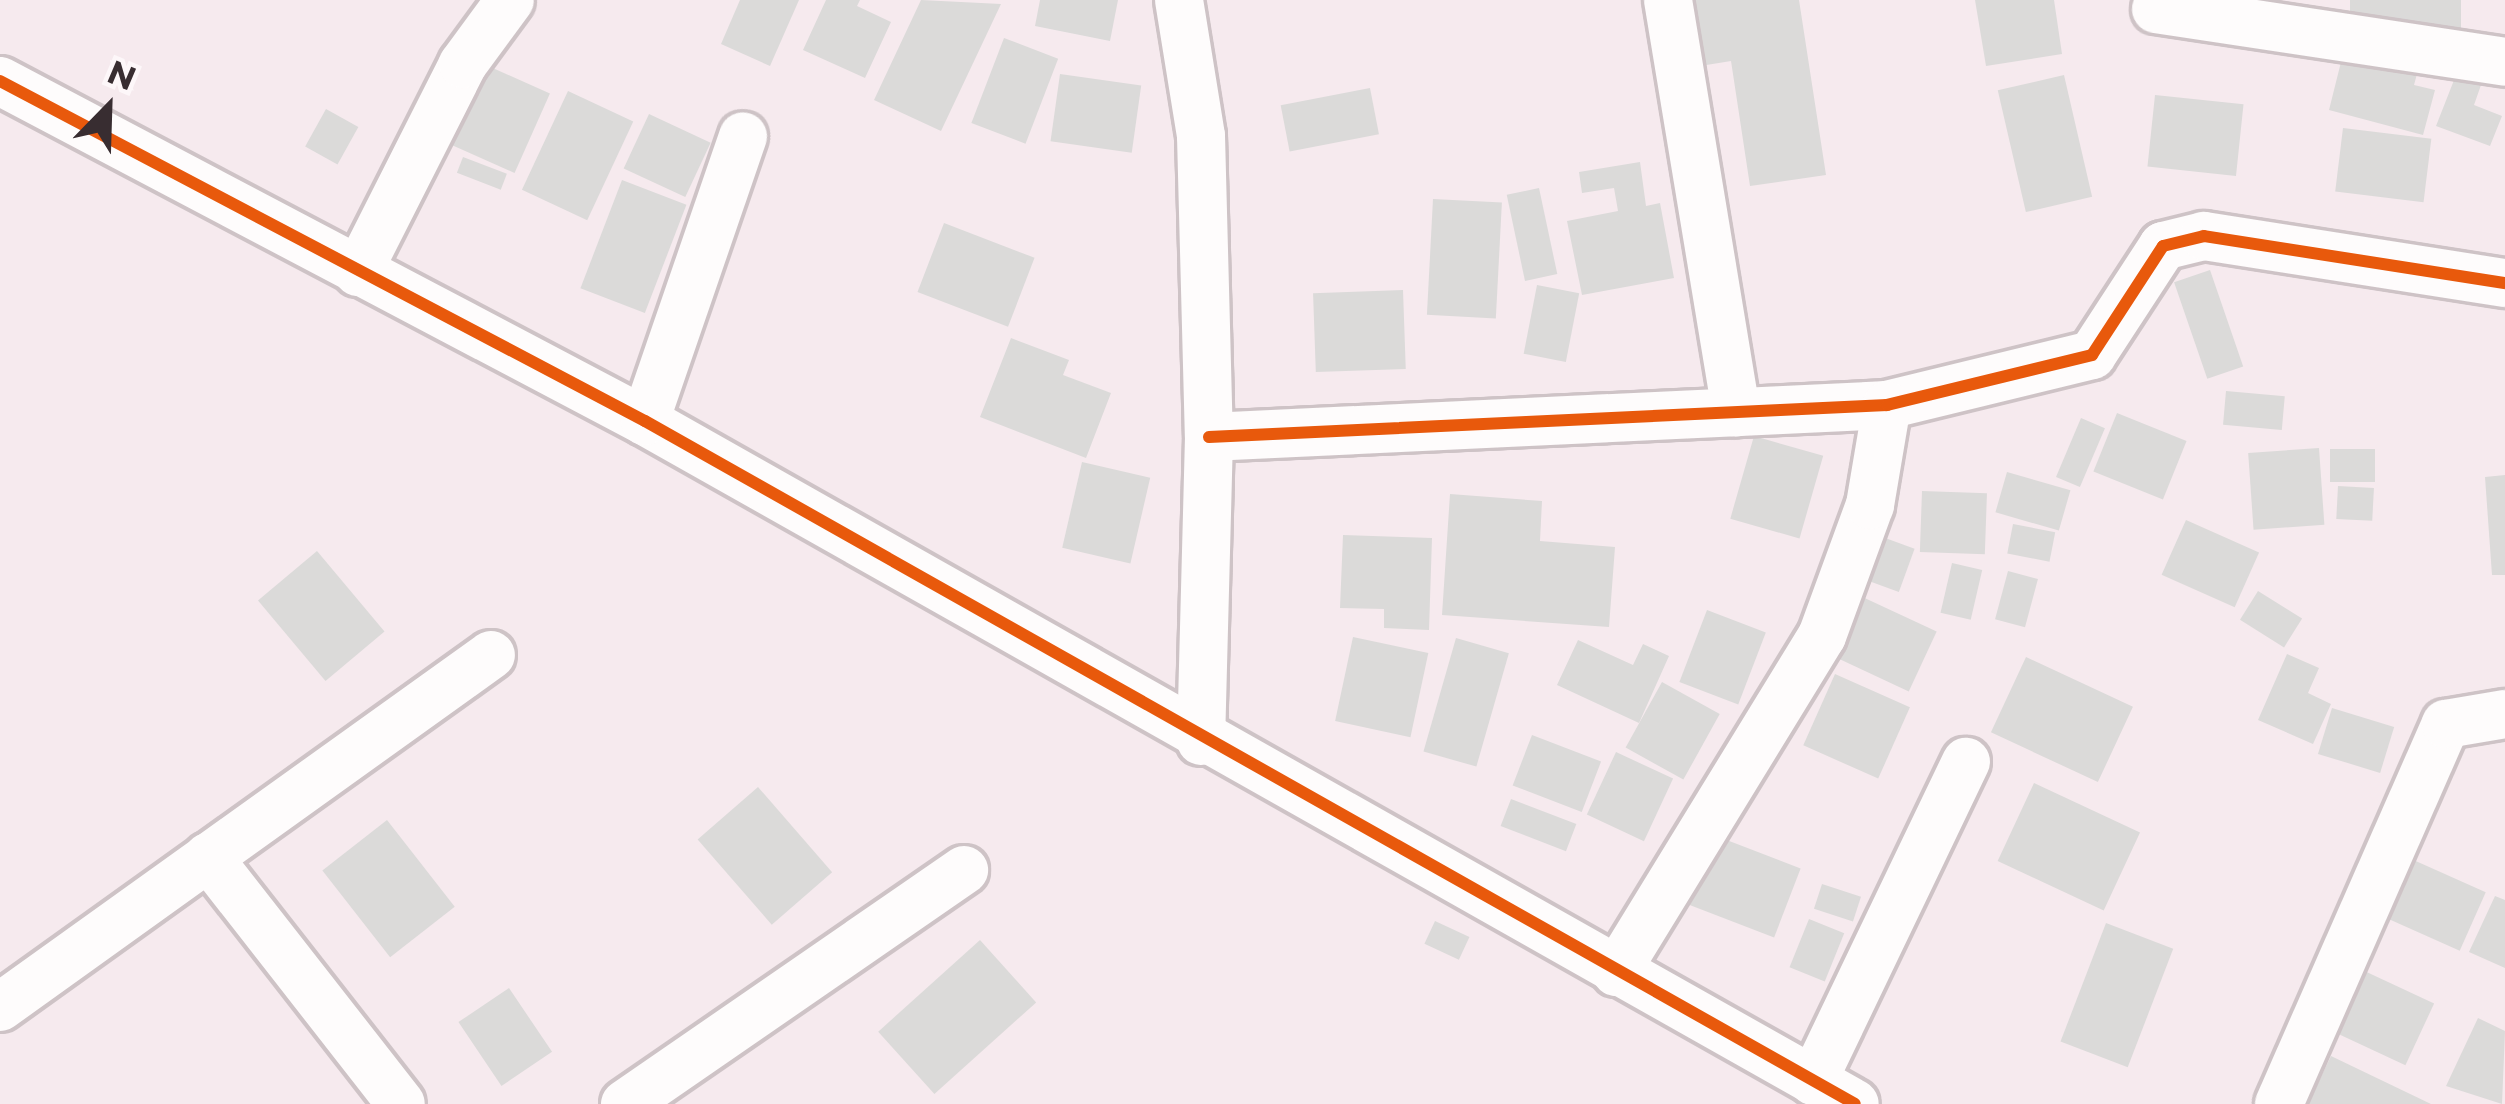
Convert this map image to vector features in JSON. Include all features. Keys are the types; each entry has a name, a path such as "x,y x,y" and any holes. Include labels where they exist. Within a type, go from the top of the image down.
{"street":[{"path":"358,272 463,64 510,0"},
{"path":"1180,0 1201,136 1209,437 1201,741"},
{"path":"1668,0 1736,412"},
{"path":"2156,9 2505,62"},
{"path":"0,81 645,421 1201,741 1855,1104"},
{"path":"645,421 742,136"},
{"path":"1209,437 1887,405 2092,355 2163,246 2204,236 2505,283"},
{"path":"1616,972 1822,636 1870,505 1887,405"},
{"path":"0,1007 491,655"},
{"path":"2279,1104 2446,724 2505,714"},
{"path":"1813,1081 1966,762"},
{"path":"208,857 400,1104"},
{"path":"625,1104 964,870"}],"building":[{"path":"740,0 799,0 770,66 721,44"},
{"path":"826,0 860,0 857,6 891,22 865,78 803,50"},
{"path":"921,0 1001,4 941,131 874,100"},
{"path":"1040,0 1118,0 1110,41 1035,26"},
{"path":"1684,0 1799,0 1826,175 1750,186 1731,61 1694,67"},
{"path":"1975,0 2054,0 2062,54 1986,66"},
{"path":"2350,0 2461,0 2461,30 2350,30"},
{"path":"1004,38 1058,59 1026,144 971,123"},
{"path":"2343,54 2417,74 2414,85 2435,90 2423,135 2329,110"},
{"path":"486,65 550,93 515,173 451,144"},
{"path":"1060,74 1141,85 1132,153 1051,141"},
{"path":"2064,75 2092,197 2026,212 1998,90"},
{"path":"2456,75 2481,85 2474,105 2502,116 2490,146 2436,126"},
{"path":"1370,88 1379,134 1290,152 1281,105"},
{"path":"568,91 633,121 587,220 522,190"},
{"path":"2155,95 2244,104 2236,176 2147,167"},
{"path":"326,109 358,127 338,165 305,147"},
{"path":"649,114 711,143 685,197 624,168"},
{"path":"2343,128 2431,139 2424,202 2335,192"},
{"path":"463,157 507,174 501,190 457,173"},
{"path":"1640,162 1646,206 1660,203 1674,278 1582,295 1567,221 1618,211 1614,188 1582,193 1579,172"},
{"path":"622,180 686,205 645,313 580,288"},
{"path":"1539,188 1557,274 1525,281 1507,195"},
{"path":"1433,199 1502,203 1496,318 1427,315"},
{"path":"944,223 1035,258 1008,327 917,292"},
{"path":"2210,270 2243,366 2207,379 2174,282"},
{"path":"1537,285 1579,293 1566,362 1524,354"},
{"path":"1403,290 1406,369 1316,372 1313,293"},
{"path":"1011,338 1069,360 1063,375 1111,393 1086,458 980,417"},
{"path":"2226,391 2285,396 2282,430 2223,425"},
{"path":"2117,413 2187,441 2163,500 2093,471"},
{"path":"2081,418 2105,428 2080,487 2056,477"},
{"path":"1754,436 1823,456 1800,539 1730,519"},
{"path":"2319,448 2324,525 2254,530 2248,453"},
{"path":"2330,449 2375,449 2375,482 2330,482"},
{"path":"1082,462 1150,478 1130,563 1062,548"},
{"path":"2007,472 2070,490 2059,531 1995,512"},
{"path":"2505,475 2505,575 2492,575 2485,477"},
{"path":"2338,486 2374,488 2372,521 2336,519"},
{"path":"1922,491 1987,493 1985,554 1920,552"},
{"path":"1450,494 1542,501 1540,541 1615,547 1609,627 1442,615"},
{"path":"2186,520 2259,553 2235,607 2162,575"},
{"path":"2013,524 2055,532 2049,562 2007,553"},
{"path":"1343,535 1432,538 1429,630 1384,628 1384,609 1340,608"},
{"path":"1877,535 1915,549 1899,592 1861,578"},
{"path":"317,551 384,631 326,681 258,600"},
{"path":"1952,563 1982,570 1971,620 1941,613"},
{"path":"2008,571 2038,579 2025,627 1995,619"},
{"path":"2258,591 2302,619 2284,647 2240,620"},
{"path":"1856,594 1937,632 1909,691 1828,654"},
{"path":"1707,610 1766,633 1738,704 1679,682"},
{"path":"1353,637 1428,653 1410,737 1335,721"},
{"path":"1456,638 1509,653 1476,767 1423,751"},
{"path":"1578,640 1633,665 1643,644 1669,656 1639,723 1557,685"},
{"path":"2287,654 2319,668 2308,693 2331,704 2313,744 2258,720"},
{"path":"2026,657 2133,707 2098,782 1991,732"},
{"path":"1835,674 1910,707 1878,779 1803,745"},
{"path":"1662,682 1720,714 1683,780 1626,748"},
{"path":"2332,708 2394,727 2380,773 2318,754"},
{"path":"1532,735 1601,762 1582,812 1513,785"},
{"path":"1616,752 1673,779 1644,841 1587,815"},
{"path":"2034,783 2140,832 2104,910 1998,861"},
{"path":"758,787 832,872 772,925 698,839"},
{"path":"1511,799 1576,824 1566,851 1501,826"},
{"path":"387,820 455,907 390,957 322,870"},
{"path":"1711,834 1801,868 1774,937 1684,903"},
{"path":"2409,858 2486,892 2460,951 2383,916"},
{"path":"1822,884 1861,897 1853,921 1814,909"},
{"path":"2495,896 2505,900 2505,968 2469,952"},
{"path":"1809,919 1844,933 1825,981 1790,967"},
{"path":"1435,921 1469,937 1459,960 1424,944"},
{"path":"2106,923 2173,949 2128,1067 2060,1042"},
{"path":"980,940 1036,1002 934,1094 878,1032"},
{"path":"2358,968 2434,1003 2405,1065 2329,1030"},
{"path":"509,988 552,1052 501,1086 458,1022"},
{"path":"2478,1018 2505,1031 2502,1104 2446,1086"},
{"path":"2331,1056 2431,1104 2308,1104"}],"cycle path":[{"path":"0,81 645,421 1855,1104"},
{"path":"1209,437 1887,405 2092,355 2163,246 2204,236 2505,283"}]}
